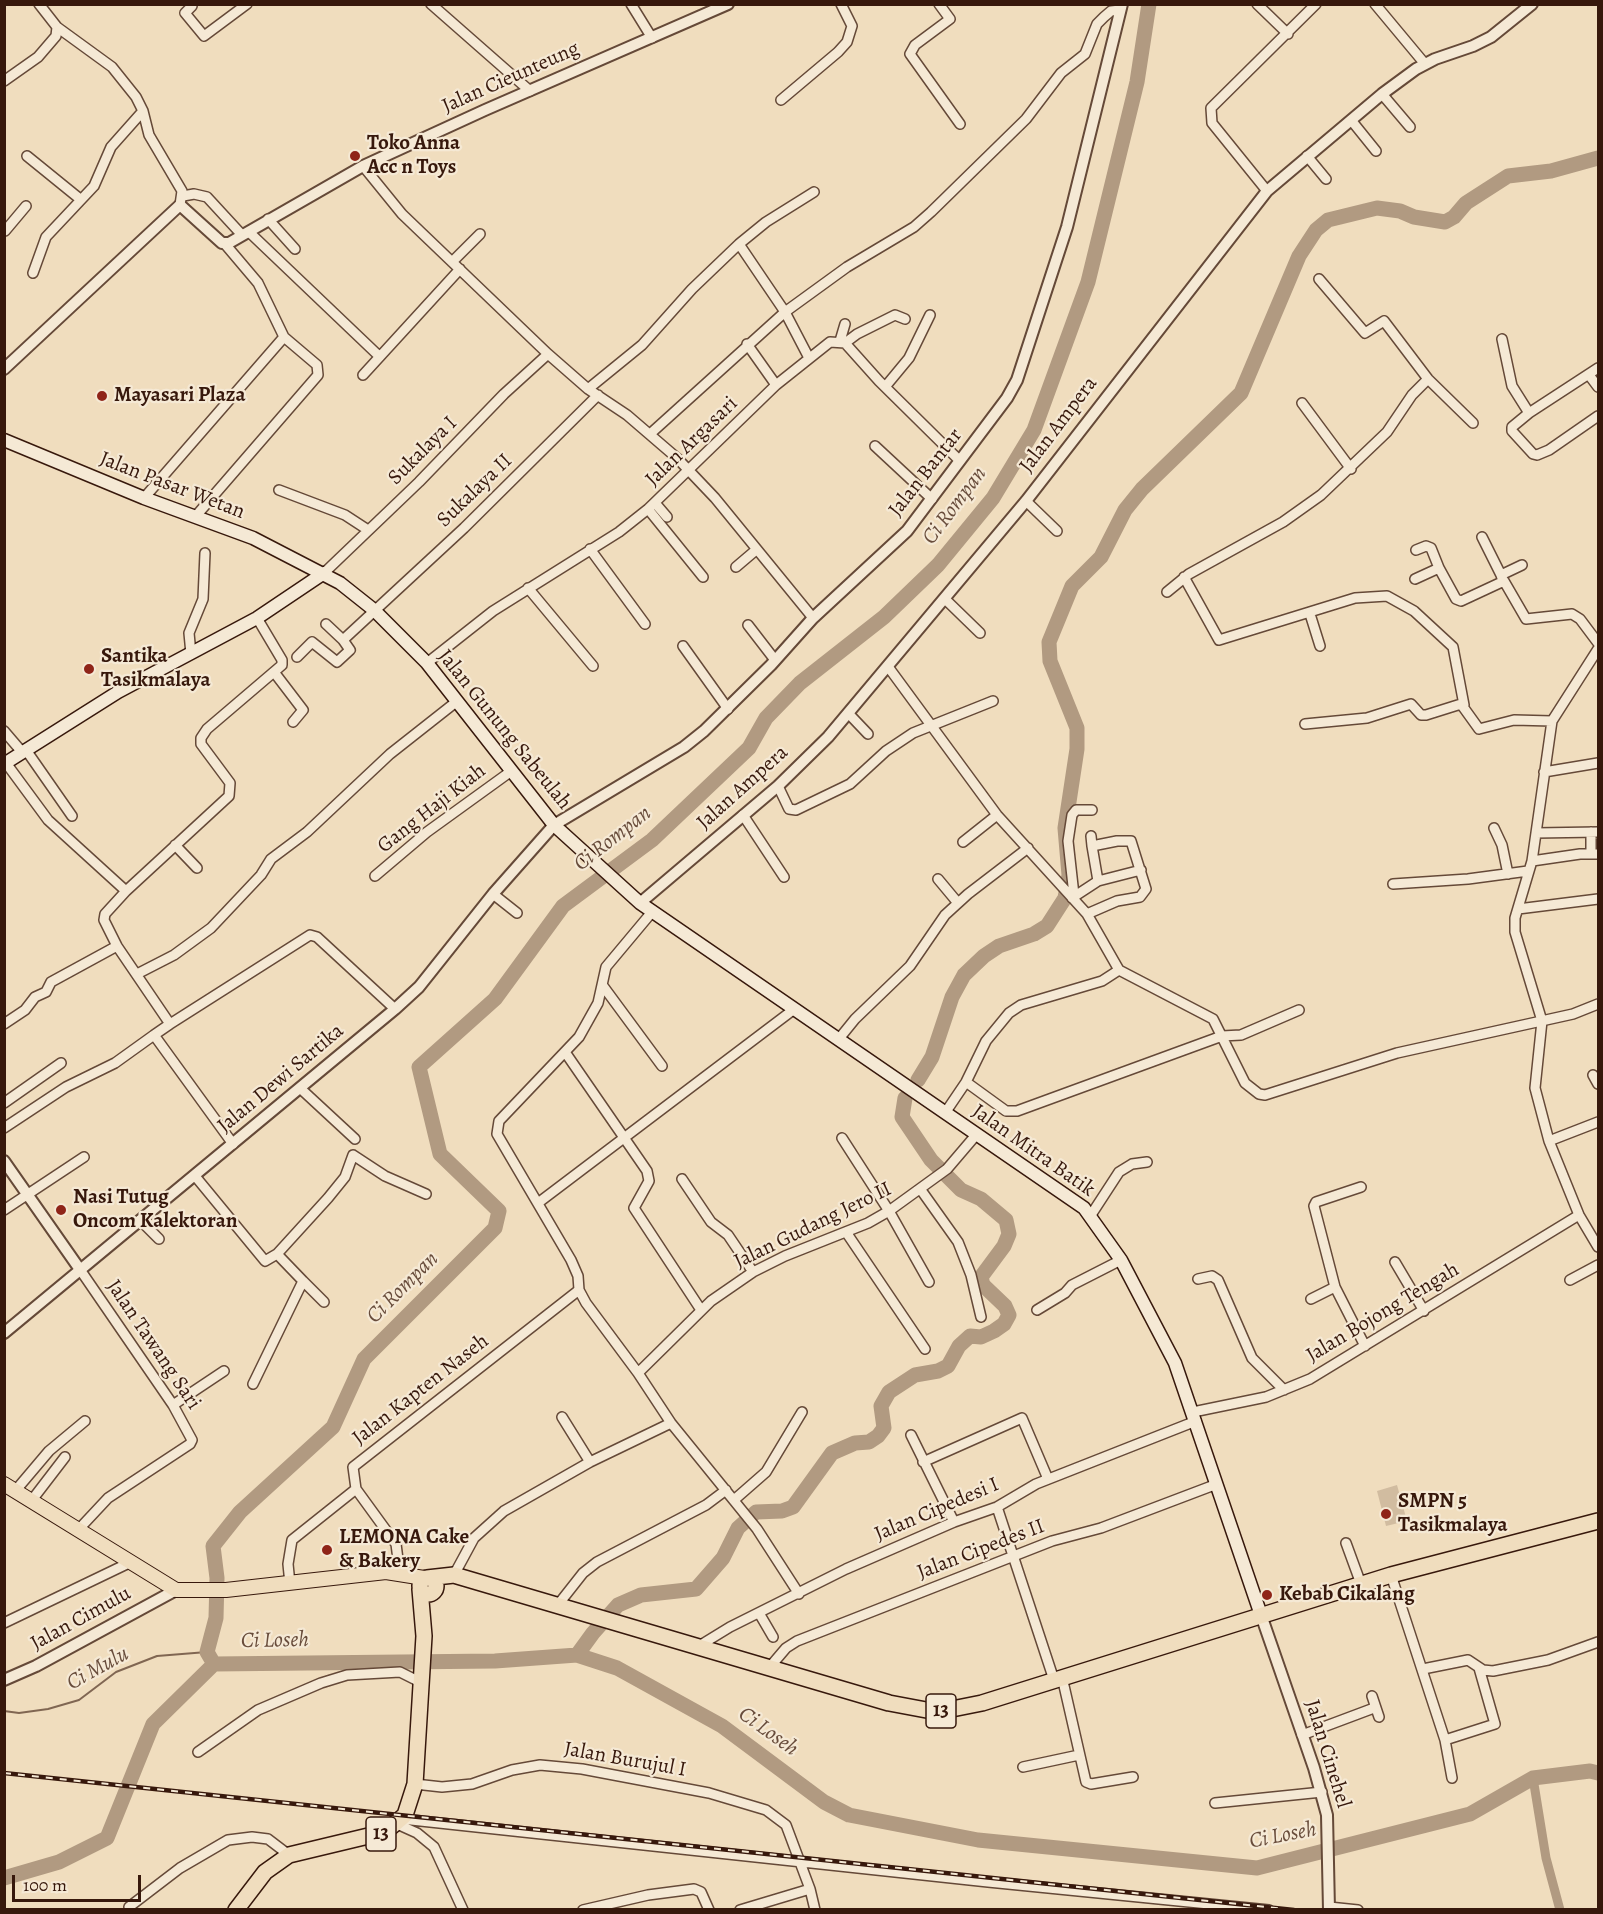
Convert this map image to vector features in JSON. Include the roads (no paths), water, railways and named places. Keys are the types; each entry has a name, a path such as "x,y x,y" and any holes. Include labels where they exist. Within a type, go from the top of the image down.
{"highway":[{"name":"13","path":"454,1575 902,1707 937,1712 982,1703 1391,1575 1599,1521"},
{"path":"427,1585 454,1575"},
{"name":"13","path":"236,1910 265,1872 289,1855 380,1834 399,1821 409,1806 415,1784 427,1585"}],"main road":[{"name":"Jalan Pasar Wetan","path":"4,440 144,498 253,538 324,573"},
{"name":"Jalan Gunung Sabeulah","path":"324,573 374,609 426,663 554,825 614,881 652,912"},
{"path":"5,764 118,692 257,618 324,573"},
{"name":"Jalan Mitra Batik","path":"652,912 1091,1215 1121,1260 1175,1363 1261,1615"},
{"path":"10,1487 176,1590 226,1590 393,1574 427,1585"}],"street":[{"path":"192,6 185,13 204,36 248,4"},
{"path":"431,4 530,92"},
{"path":"631,4 652,38"},
{"path":"781,100 828,62 847,42 852,26 841,4"},
{"path":"939,4 950,19 915,45 910,54 960,124"},
{"path":"1257,4 1287,34"},
{"path":"1267,191 1212,123 1211,108 1316,4"},
{"path":"1375,4 1425,64"},
{"name":"Jalan Ampera","path":"640,903 778,786 889,668 1026,501 1267,191 1382,94 1425,64 1491,37 1532,4"},
{"path":"39,5 57,27 112,67 136,97 143,111 149,135 178,184 182,201 225,244 258,284 284,337 317,365 318,375 195,517"},
{"name":"Jalan Cieunteung","path":"225,244 363,166 721,6"},
{"path":"650,434 785,312 847,267 914,227 931,212 1026,119 1061,73 1085,54 1097,24 1111,11 1121,8"},
{"name":"Jalan Bantar","path":"554,825 684,747 728,709 813,618 907,531 1007,398 1024,363 1067,226 1121,8"},
{"path":"4,81 46,49 56,36 57,27"},
{"path":"1382,94 1410,127"},
{"path":"33,273 46,237 99,179 111,147 143,111"},
{"path":"1352,120 1376,151"},
{"path":"27,156 80,199"},
{"path":"1307,156 1326,179"},
{"path":"363,166 397,209 548,354 588,390 627,414 705,488 813,618"},
{"path":"588,390 642,345 739,244 766,222 814,192"},
{"path":"4,369 63,318 182,201 194,194 207,197 379,356"},
{"path":"5,231 26,206"},
{"path":"268,219 295,249"},
{"path":"363,375 480,234"},
{"path":"739,244 785,312 809,358"},
{"path":"1318,279 1362,331 1366,333 1378,322 1384,321 1428,379 1473,423"},
{"name":"Jalan Argasari","path":"426,663 492,611 590,549 652,506 686,470 776,385 830,342 843,342 895,315 904,319"},
{"path":"885,387 909,358 930,315"},
{"path":"845,324 843,342 959,460"},
{"path":"144,498 284,337"},
{"path":"1502,339 1512,387 1529,413"},
{"path":"747,344 776,385"},
{"name":"Sukalaya I","path":"324,573 419,482 504,394 548,354"},
{"path":"1599,368 1529,413 1512,427 1512,431 1537,455 1549,450 1599,416"},
{"path":"1589,375 1599,387"},
{"path":"1167,592 1184,577 1283,522 1351,469 1387,432 1412,395 1428,379"},
{"name":"Sukalaya II","path":"343,640 464,528 598,395"},
{"path":"1302,403 1351,469"},
{"path":"875,446 932,499"},
{"path":"279,490 345,515 368,530"},
{"path":"1026,501 1057,531"},
{"path":"652,506 666,517"},
{"path":"652,506 703,577"},
{"path":"1482,537 1526,619 1572,614 1580,619 1599,643"},
{"path":"1416,550 1426,546 1431,548 1456,599 1461,601 1522,564"},
{"path":"590,549 645,624"},
{"path":"736,567 756,550"},
{"path":"191,654 189,633 203,598 205,553"},
{"path":"1415,579 1439,568"},
{"path":"1184,577 1219,640 1310,614 1355,598 1387,596 1414,611 1453,647 1464,705 1479,729 1514,720 1552,721"},
{"path":"528,588 593,666"},
{"path":"945,599 980,633"},
{"path":"1310,614 1320,646"},
{"path":"170,1024 117,946 104,917 126,891 231,792 230,783 201,744 204,734 282,665 282,660 257,618"},
{"path":"297,657 312,642 336,663 350,650 326,624"},
{"path":"748,625 775,660"},
{"path":"683,646 728,709"},
{"path":"1599,649 1552,721 1536,833 1518,909 1515,932 1542,1021 1535,1088 1549,1141 1580,1215 1599,1247"},
{"path":"889,668 997,815 1087,914 1119,970 1209,1016 1216,1022 1245,1083 1251,1090 1265,1095 1397,1053 1573,1014 1599,1004"},
{"path":"274,672 303,710 293,722"},
{"path":"778,786 789,809 796,810 850,784 886,751 914,733 993,701"},
{"path":"137,974 174,955 211,927 255,882 270,862 307,832 390,754 456,702"},
{"path":"1305,724 1367,718 1411,704 1421,715 1426,716 1455,704 1464,705"},
{"path":"848,713 868,734"},
{"path":"4,731 24,751 72,816"},
{"path":"1544,772 1599,763"},
{"path":"5,764 43,814 126,891"},
{"name":"Gang Haji Kiah","path":"375,876 427,832 510,772"},
{"path":"1068,893 1068,841 1072,815 1076,810 1092,810"},
{"path":"743,815 784,878"},
{"path":"963,842 997,815"},
{"name":"Jalan Dewi Sartika","path":"4,1333 301,1089 419,987 493,894 554,825"},
{"path":"1494,828 1502,845 1508,874"},
{"path":"1393,884 1508,874 1530,866 1595,854 1595,832 1536,833"},
{"path":"1091,836 1098,882"},
{"path":"1087,914 1117,901 1140,897 1146,889 1133,844 1129,839 1092,846"},
{"path":"175,845 197,868"},
{"path":"838,1041 855,1019 910,966 945,915 1028,848"},
{"path":"1068,893 1141,870"},
{"path":"938,879 958,903"},
{"path":"493,894 517,913"},
{"path":"1518,909 1599,899"},
{"path":"652,912 606,967 596,1009 579,1037 497,1127 499,1139 571,1260 578,1276 579,1290 638,1372 671,1423 758,1529 799,1594"},
{"path":"4,1128 66,1087 115,1063 170,1024 310,935 317,937 395,1009"},
{"path":"4,1024 24,1010 35,997 46,992 51,982 117,946"},
{"path":"945,1113 966,1082 986,1041 1009,1013 1021,1005 1102,981 1119,970"},
{"path":"603,986 662,1066"},
{"path":"538,1203 794,1010"},
{"path":"966,1082 1006,1111 1017,1111 1222,1036 1241,1035 1299,1010"},
{"path":"154,1035 233,1144"},
{"path":"566,1052 649,1176 649,1181 634,1208 701,1310"},
{"path":"4,1103 61,1063"},
{"path":"1593,1076 1599,1084"},
{"path":"301,1089 355,1139"},
{"path":"1549,1141 1599,1122"},
{"name":"Jalan Gudang Jero II","path":"638,1372 701,1310 753,1272 889,1211 947,1169 976,1135"},
{"path":"842,1138 889,1211 929,1282"},
{"path":"195,1176 264,1260 277,1254 341,1182 353,1155 385,1176 426,1194"},
{"path":"4,1210 29,1196 84,1157"},
{"path":"4,1161 81,1271"},
{"path":"1091,1215 1119,1172 1132,1164 1147,1162"},
{"path":"682,1179 711,1222 728,1235 753,1272"},
{"path":"1361,1187 1314,1205 1335,1287 1365,1347"},
{"path":"921,1190 958,1242 971,1275 981,1317"},
{"name":"Jalan Bojong Tengah","path":"1195,1417 1266,1397 1310,1379 1580,1215"},
{"path":"140,1220 159,1239"},
{"path":"846,1232 925,1349"},
{"path":"277,1254 324,1302"},
{"path":"1037,1310 1065,1293 1072,1285 1121,1260"},
{"path":"1395,1262 1424,1311"},
{"path":"1570,1280 1599,1265"},
{"name":"Jalan Tawang Sari","path":"79,1529 108,1497 190,1444 191,1436 173,1405 81,1271"},
{"path":"1198,1279 1212,1276 1218,1280 1252,1358 1284,1390"},
{"path":"253,1384 303,1281"},
{"path":"1311,1299 1335,1287"},
{"name":"Jalan Kapten Naseh","path":"356,1489 352,1474 355,1465 579,1290"},
{"path":"173,1405 224,1371"},
{"path":"734,1500 766,1472 802,1413"},
{"path":"562,1417 590,1462"},
{"name":"Jalan Cipedesi I","path":"699,1646 846,1569 997,1506 1048,1479 1195,1417"},
{"path":"923,1462 1022,1418 1025,1420 1048,1479"},
{"path":"10,1487 49,1450 85,1421"},
{"path":"454,1575 466,1549 490,1522 520,1501 590,1462 671,1423"},
{"path":"911,1435 954,1522"},
{"path":"32,1500 65,1457"},
{"name":"Jalan Cipedes II","path":"769,1668 786,1648 797,1641 1052,1541 1101,1528 1217,1484"},
{"path":"290,1584 288,1564 292,1540 356,1489 393,1538 398,1552 393,1574"},
{"path":"557,1606 583,1573 597,1562 706,1505 726,1490"},
{"path":"997,1506 1074,1720 1079,1755 1088,1784 1133,1777"},
{"path":"1346,1543 1361,1584"},
{"path":"4,1623 131,1562"},
{"path":"1391,1575 1423,1669 1444,1740 1452,1778"},
{"name":"Jalan Cimulu","path":"4,1680 36,1666 176,1590"},
{"path":"759,1613 773,1637"},
{"name":"Jalan Cinehel","path":"1261,1615 1322,1792 1330,1839 1329,1908"},
{"path":"1479,1668 1493,1671 1548,1660 1599,1642"},
{"path":"1423,1669 1466,1660 1474,1662 1479,1668 1495,1724 1444,1740"},
{"path":"198,1752 258,1710 321,1683 347,1675 400,1672 421,1679"},
{"path":"1302,1735 1377,1712 1372,1696"},
{"path":"1023,1767 1079,1755"},
{"name":"Jalan Burujul I","path":"415,1784 442,1787 472,1784 512,1770 540,1765 582,1769 709,1793 766,1810 786,1825 810,1889 815,1910"},
{"path":"1215,1803 1322,1792"},
{"path":"399,1821 1269,1910"},
{"path":"399,1821 434,1847 463,1910"},
{"path":"129,1907 180,1868 214,1845 228,1840 252,1837 268,1839 289,1855"},
{"path":"583,1910 637,1897 694,1889 701,1892 710,1910"},
{"path":"740,1910 810,1889"},
{"path":"1329,1908 1358,1910"}],"waterway":[{"name":"Ci Rompan","path":"214,1664 207,1652 216,1618 217,1578 213,1546 240,1512 333,1427 364,1359 495,1228 499,1211 440,1154 419,1067 495,999 563,906 652,840 749,748 766,718 800,683 884,617 938,565 993,498 1034,430 1088,282 1137,82 1149,4"},
{"path":"918,1080 932,1057 952,997 964,975 984,956 999,946 1034,934 1047,926 1065,898 1069,875 1065,828 1077,749 1077,728 1050,661 1049,642 1072,586 1101,557 1125,510 1142,489 1241,393 1299,256 1316,230 1328,220 1377,208 1445,222 1454,217 1466,203 1508,176 1551,171 1598,158"},
{"path":"577,1655 618,1605 641,1595 696,1589 723,1558 738,1528 756,1512 782,1511 793,1507 832,1453 855,1443 869,1442 878,1436 884,1428 881,1406 889,1392 915,1375 938,1371 948,1366 959,1346 970,1336 981,1337 1004,1324 1009,1315 1005,1306 983,1285 981,1277 1004,1246 1009,1234 1006,1220 981,1199 961,1190 931,1160 902,1117 905,1098"},
{"name":"Ci Mulu","path":"4,1711 19,1713 48,1709 79,1700 116,1672 157,1656 207,1652"},
{"name":"Ci Loseh","path":"4,1878 59,1862 107,1838 153,1724 214,1664 495,1661 577,1655 617,1668 722,1726 824,1802 849,1815 978,1840 1257,1868 1470,1814 1533,1778 1590,1771 1598,1773"},
{"path":"1533,1778 1546,1858 1560,1910"}],"railway":[{"path":"4,1773 1294,1910"}],"place":[{"name":"Toko Anna Acc n Toys","path":"355,156"},
{"name":"Mayasari Plaza","path":"102,396"},
{"name":"Santika Tasikmalaya","path":"89,669"},
{"name":"Nasi Tutug Oncom Kalektoran","path":"61,1210"},
{"name":"SMPN 5 Tasikmalaya","path":"1386,1514"},
{"name":"LEMONA Cake & Bakery","path":"327,1550"},
{"name":"Kebab Cikalang","path":"1267,1595"}]}
